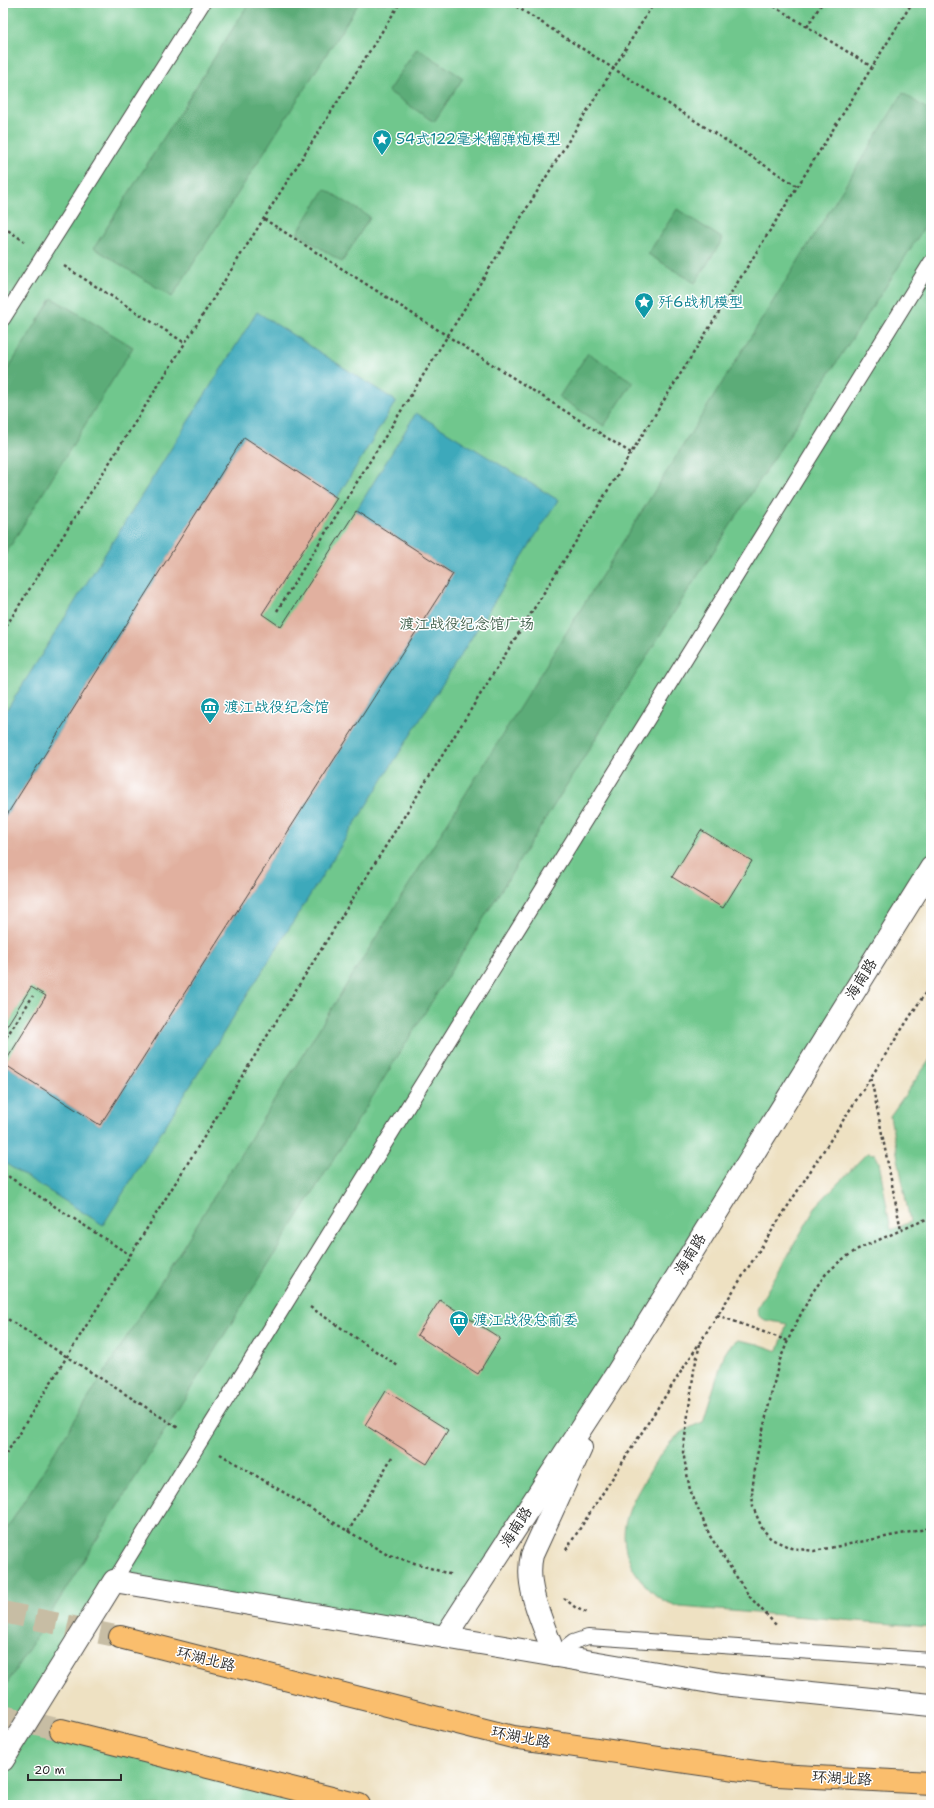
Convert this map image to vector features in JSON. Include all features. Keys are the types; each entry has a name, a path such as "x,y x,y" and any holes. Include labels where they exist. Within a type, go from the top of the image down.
{"main road":[{"name":"环湖北路","path":"120,1637 513,1737 777,1775 931,1783"},
{"path":"61,1730 359,1805"}],"street":[{"name":"海南路","path":"445,1637 615,1376 931,868"},
{"path":"555,1656 534,1596 530,1572 531,1561 563,1486 615,1376"},
{"path":"3,1760 114,1581 722,1684 931,1705"}],"lane":[{"path":"3,319 203,3"},
{"path":"114,1581 931,262"},
{"path":"555,1656 573,1642 588,1637 931,1660"}],"path":[{"path":"3,631 400,3"},
{"path":"511,3 797,186"},
{"path":"277,611 446,336 654,3"},
{"path":"769,3 872,67"},
{"path":"807,27 822,3"},
{"path":"3,1459 912,3"},
{"path":"264,219 631,453"},
{"path":"3,227 185,343"},
{"path":"563,1555 931,984"},
{"path":"3,1042 33,996"},
{"path":"870,1077 900,1230"},
{"path":"931,1116 931,1121"},
{"path":"3,1173 130,1255"},
{"path":"931,1217 858,1249 840,1261 825,1275 812,1293 788,1341 777,1370 757,1455 752,1491 753,1507 762,1528 771,1539 779,1544 791,1548 814,1551 931,1528"},
{"path":"291,1295 398,1366"},
{"path":"717,1315 788,1341"},
{"path":"3,1316 200,1442 386,1554 479,1583"},
{"path":"700,1342 694,1370 683,1452 690,1490 710,1536 749,1596 780,1628"},
{"path":"348,1532 392,1457"},
{"path":"562,1596 576,1608 590,1613"}],"green space":[{"name":"渡江战役纪念馆广场","path":"3,3 931,3 931,868 445,1637 114,1581 27,1722 359,1805 3,1805"},
{"path":"249,3 359,3 172,297 94,248"},
{"path":"417,48 463,78 434,122 388,91"},
{"path":"903,93 931,112 931,217 680,603 3,1690 3,1535"},
{"path":"325,189 370,217 342,262 297,233"},
{"path":"677,209 723,239 695,283 648,254"},
{"path":"52,298 133,347 3,558 3,377"},
{"path":"588,353 633,382 604,426 559,397"},
{"path":"931,1058 931,1627 680,1607 663,1600 649,1589 635,1572 626,1551 624,1529 633,1502 657,1459 669,1444 692,1426 703,1422 724,1355 729,1347 738,1340 758,1344 778,1351 787,1324 765,1320 758,1315 757,1308 817,1205 867,1153 875,1154 879,1162 891,1230 910,1222 890,1116"}],"water":[{"path":"257,312 396,401 337,498 244,437 3,821 3,716"},
{"path":"416,413 558,500 103,1225 3,1162 3,1066 4,1064 100,1125 453,574 356,511"}],"building":[{"name":"渡江战役纪念馆","path":"244,437 337,498 262,614 281,627 356,511 453,574 100,1125 4,1064 46,996 31,987 3,1032 3,821"},
{"path":"701,830 752,861 723,908 672,877"},
{"name":"渡江战役总前委","path":"440,1300 500,1338 478,1374 417,1335"},
{"path":"386,1391 448,1430 427,1464 365,1425"}],"tunnel":[{"path":"3,1612 120,1637"},
{"path":"3,1716 61,1730"}],"place":[{"name":"54式122毫米榴弹炮模型","path":"382,156"},
{"name":"歼6战机模型","path":"644,319"},
{"name":"渡江战役纪念馆","path":"210,724"},
{"name":"渡江战役总前委","path":"459,1337"}]}
